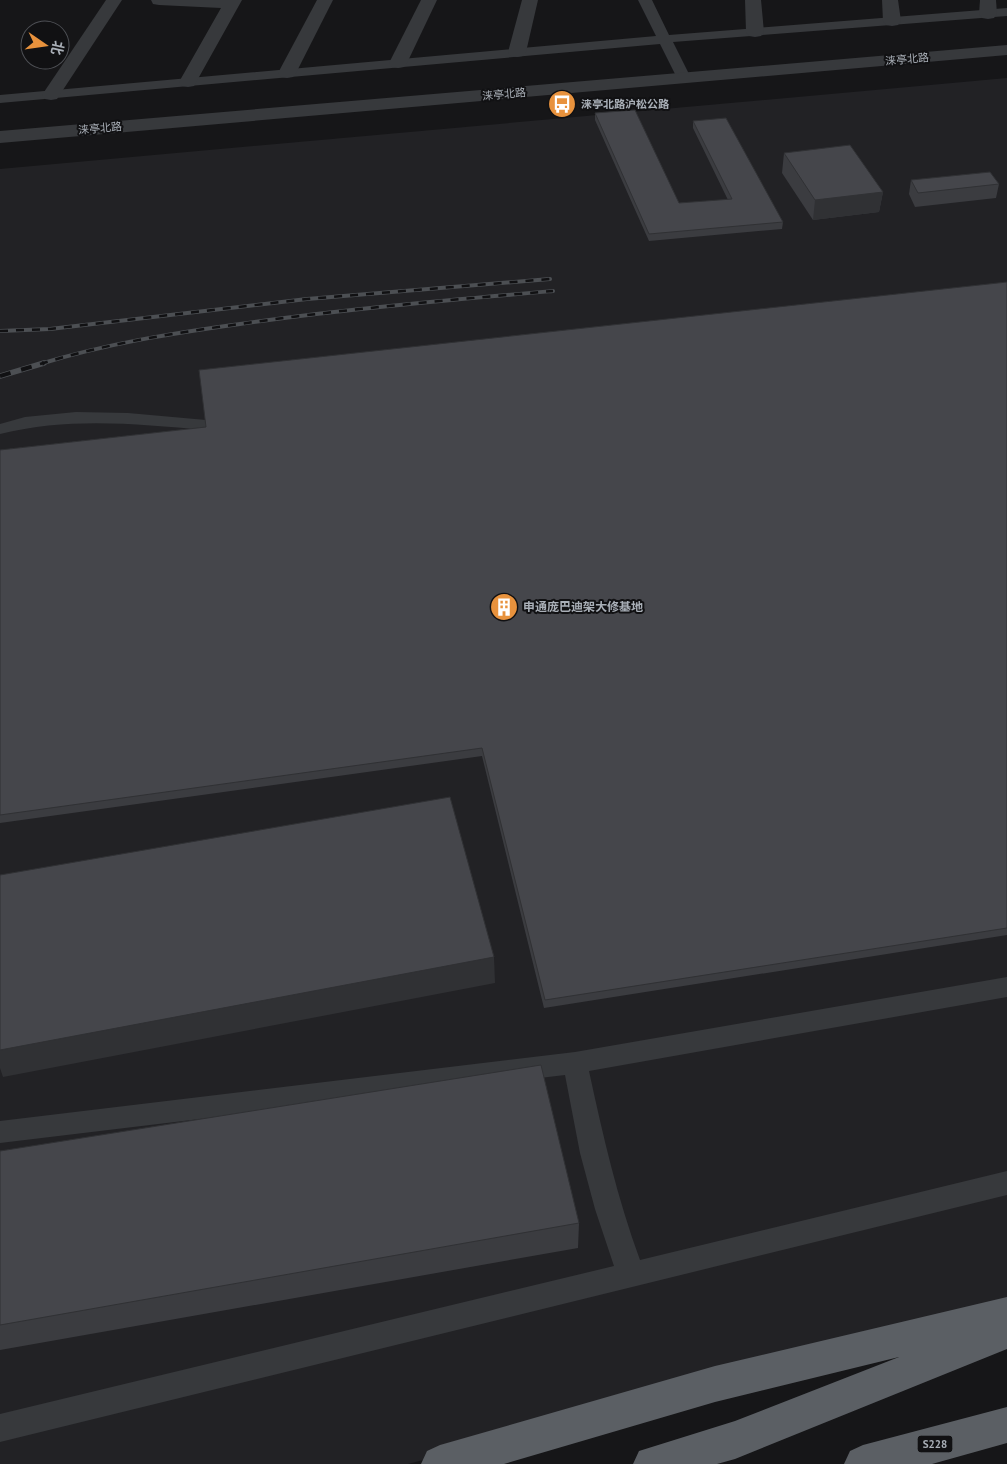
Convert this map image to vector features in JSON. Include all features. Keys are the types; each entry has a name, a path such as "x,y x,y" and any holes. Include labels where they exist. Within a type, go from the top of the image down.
{"highway":[{"path":"440,1464 715,1384 1007,1314"},
{"path":"652,1464 735,1440 1007,1332"},
{"name":"S228","path":"863,1464 1007,1425"}],"street":[{"path":"52,94 114,0"},
{"path":"159,0 233,2 188,82"},
{"path":"287,73 325,0"},
{"path":"398,63 430,0"},
{"path":"517,52 530,0"},
{"path":"753,0 755,32"},
{"path":"890,0 892,21"},
{"name":"涞亭北路","path":"0,137 1007,50"}],"lane":[{"path":"645,0 684,78"},
{"path":"0,99 664,39 892,21 988,7 1007,12"},
{"path":"0,429 43,419 79,416 206,425"},
{"path":"0,1132 575,1063 1007,988"},
{"path":"575,1063 608,1209 631,1274"},
{"path":"0,1428 1007,1183"}],"shaded area":[{"path":"1007,78 1007,1306 408,1464 0,1464 0,169"}],"building":[{"path":"635,110 679,203 732,199 693,121 726,118 783,222 649,234 595,113"},
{"path":"850,145 883,192 815,200 784,153"},
{"path":"990,172 999,184 918,193 911,180"},
{"name":"申通庞巴迪架大修基地","path":"1007,282 1007,928 545,1000 482,748 0,815 0,450 206,427 199,370"},
{"path":"450,797 494,957 0,1050 0,875"},
{"path":"541,1065 579,1223 0,1325 0,1151"}],"railway":[{"path":"0,331 50,329 307,299 550,279"},
{"path":"40,364 114,345 215,327 357,309 553,291"},
{"path":"0,376 44,363"}],"place":[{"name":"涞亭北路沪松公路","path":"562,104"},
{"name":"申通庞巴迪架大修基地","path":"504,607"}]}
